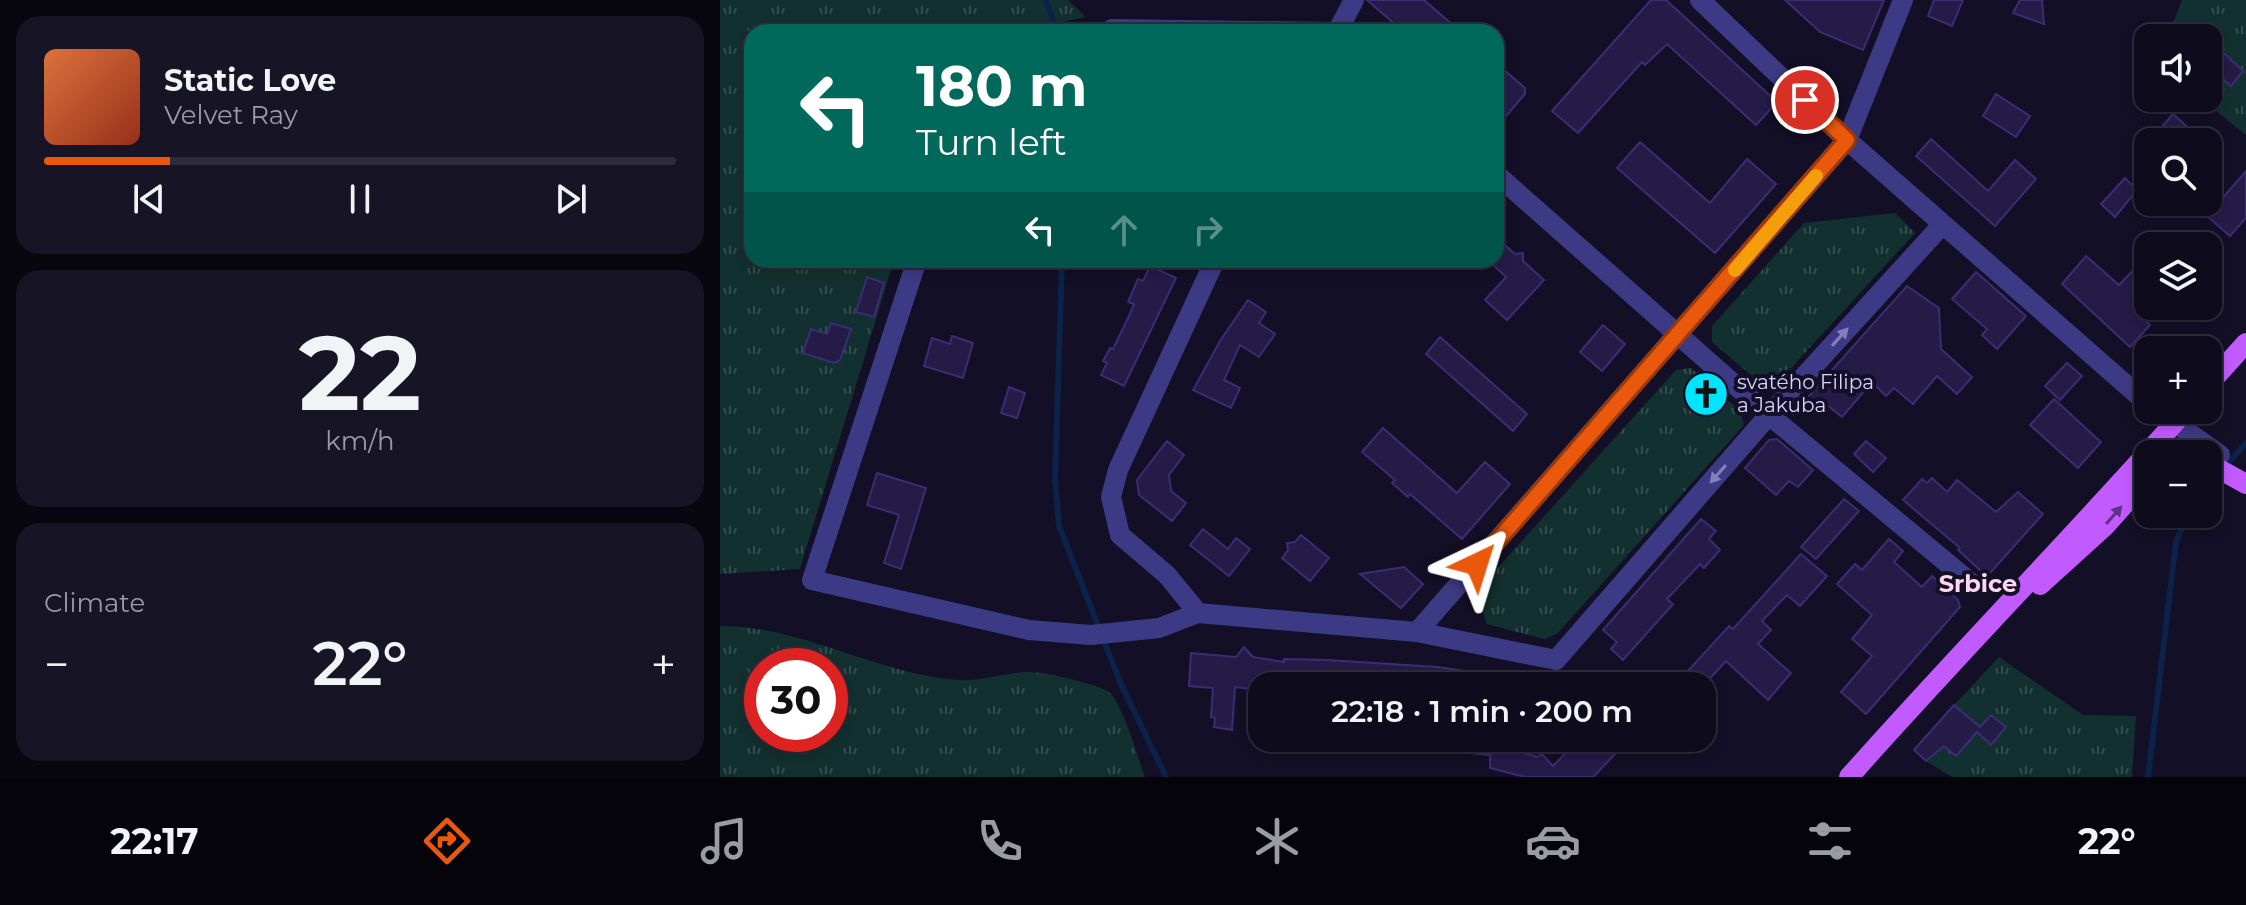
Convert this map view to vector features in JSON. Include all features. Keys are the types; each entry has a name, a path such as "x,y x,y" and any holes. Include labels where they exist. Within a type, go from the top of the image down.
{"main road":[{"path":"2222,370 2246,343"},
{"path":"1849,777 2173,424"},
{"path":"2222,465 2246,484"},
{"path":"1991,620 2059,570 2134,494"}],"street":[{"path":"1340,24 1354,0"},
{"path":"1700,0 1847,140 2134,392"},
{"path":"1417,632 1679,336 1847,140 1903,0"},
{"path":"1504,181 1769,415 1970,582"},
{"path":"914,268 812,580 1029,630 1091,635 1159,628 1198,613 1417,632 1556,660 1769,415 1942,225"},
{"path":"1198,613 1167,575 1120,535 1111,497 1118,470 1211,268"},
{"path":"2186,424 2199,440"}],"green space":[{"path":"720,0 1068,0 1086,17 1052,24 744,24 744,268 892,268 800,569 720,574"},
{"path":"2182,0 2246,0 2246,135 2217,112 2222,112 2222,24 2173,24"},
{"path":"1895,213 1915,233 1781,379 1759,382 1712,342 1712,326 1804,223"},
{"path":"1691,368 1739,410 1744,425 1557,634 1544,639 1487,624 1476,592 1676,370"},
{"path":"720,626 780,633 831,648 744,648 744,752 848,752 848,654 926,676 965,680 1038,672 1100,688 1115,699 1145,777 720,777"},
{"path":"1999,657 2083,715 2136,716 2132,777 1952,777 1926,761 1913,749"}],"building":[{"path":"1367,0 1424,0 1452,24 1395,24"},
{"path":"1651,0 1666,0 1777,102 1756,125 1667,44 1645,65 1642,62 1578,133 1552,111"},
{"path":"1785,0 1884,0 1863,50 1820,32"},
{"path":"1934,0 1963,0 1952,26 1928,16"},
{"path":"2020,0 2042,0 2044,24 2013,13"},
{"path":"2222,51 2243,71 2231,86 2222,78"},
{"path":"1504,70 1525,88 1525,94 1504,119"},
{"path":"1996,94 2030,116 2016,137 1983,116"},
{"path":"2173,114 2188,128 2161,128"},
{"path":"1931,139 1988,191 2015,160 2036,179 1995,226 1916,156"},
{"path":"1640,142 1710,203 1747,159 1776,184 1715,253 1617,168"},
{"path":"2246,171 2246,218 2230,236 2207,216 2222,216 2222,199"},
{"path":"2125,178 2134,187 2134,194 2115,217 2101,204"},
{"path":"1504,246 1515,254 1523,253 1523,261 1544,280 1507,320 1485,300 1506,277 1496,268 1504,268"},
{"path":"2086,256 2119,285 2134,269 2134,320 2147,320 2150,325 2140,336 2134,336 2130,347 2062,284"},
{"path":"1149,268 1176,278 1124,386 1101,375 1107,363 1103,361 1110,348 1113,349 1129,316 1134,304 1128,302 1138,279 1143,281"},
{"path":"1976,272 2026,316 1997,349 1982,335 1987,329 1952,299"},
{"path":"867,277 884,283 874,317 856,312"},
{"path":"1907,286 1939,308 1941,349 1972,377 1957,394 1937,376 1913,404 1894,388 1886,396 1872,382 1842,417 1827,405 1822,411 1807,398"},
{"path":"1248,300 1266,312 1259,323 1275,334 1259,357 1240,345 1224,380 1240,388 1231,408 1193,390 1220,341"},
{"path":"831,323 851,329 840,360 834,363 803,353 811,329 827,334"},
{"path":"1603,325 1625,344 1602,371 1580,352"},
{"path":"952,336 973,343 963,378 924,366 932,338 950,344"},
{"path":"1440,337 1527,414 1513,431 1426,354"},
{"path":"2067,363 2082,376 2060,400 2045,386"},
{"name":"svatého Filipa a Jakuba","path":"1708,379 1720,391 1707,406 1692,408 1692,397"},
{"path":"1009,387 1025,393 1017,418 1001,413"},
{"path":"2054,399 2101,442 2078,468 2030,425"},
{"path":"1383,428 1457,493 1485,462 1510,484 1462,539 1410,494 1408,497 1392,483 1395,480 1362,452"},
{"path":"1777,439 1813,470 1798,487 1789,481 1776,495 1745,468 1769,440"},
{"path":"1167,441 1184,455 1169,475 1171,491 1186,503 1172,521 1139,495 1137,480"},
{"path":"1866,441 1886,458 1873,472 1854,454"},
{"path":"877,473 926,488 901,569 884,563 899,515 867,505"},
{"path":"1932,478 1947,492 1957,480 1996,512 2018,492 2043,514 1991,572 1982,572 1958,550 1960,548 1903,500 1922,479 1927,483"},
{"path":"1844,499 1859,511 1816,559 1801,547"},
{"path":"1701,519 1716,531 1709,539 1720,550 1704,568 1700,564 1667,599 1673,604 1623,660 1611,649 1617,642 1603,630"},
{"path":"1203,529 1228,549 1236,538 1250,549 1229,576 1190,545"},
{"path":"1301,535 1329,558 1310,581 1282,558 1288,550 1287,543 1295,542"},
{"path":"1889,539 1903,551 1894,562 1922,587 1932,576 1958,600 1960,607 1866,714 1841,692 1872,656 1852,639 1872,615 1837,584 1855,564 1862,570"},
{"path":"1801,554 1827,576 1800,606 1787,595 1762,621 1771,630 1758,644 1791,673 1768,700 1726,661 1716,672 1687,672 1729,626 1733,629"},
{"path":"1404,567 1423,584 1401,608 1360,574"},
{"path":"1244,647 1253,657 1284,662 1284,659 1326,660 1471,672 1248,672 1248,689 1235,687 1232,730 1214,727 1215,718 1211,717 1213,688 1189,686 1191,653 1236,657"},
{"path":"1954,705 1980,727 1991,715 2006,727 1991,745 1977,732 1956,756 1944,746 1926,761 1914,750"},
{"path":"1459,752 1518,752 1538,757 1542,754 1553,766 1566,752 1617,752 1593,777 1525,777 1490,768 1490,755"}],"waterway":[{"path":"1046,0 1054,24"},
{"path":"1062,268 1055,479 1059,526 1121,684 1166,777"},
{"path":"2222,470 2246,443"},
{"path":"2148,777 2176,542 2182,528"}],"slow traffic":[{"path":"1735,270 1816,176"}],"place":[{"name":"svatého Filipa a Jakuba","path":"1706,394"}],"district":[{"name":"Srbice","path":"1978,583"}],"route":[{"path":"1477,564 1847,140 1805,100"}]}
